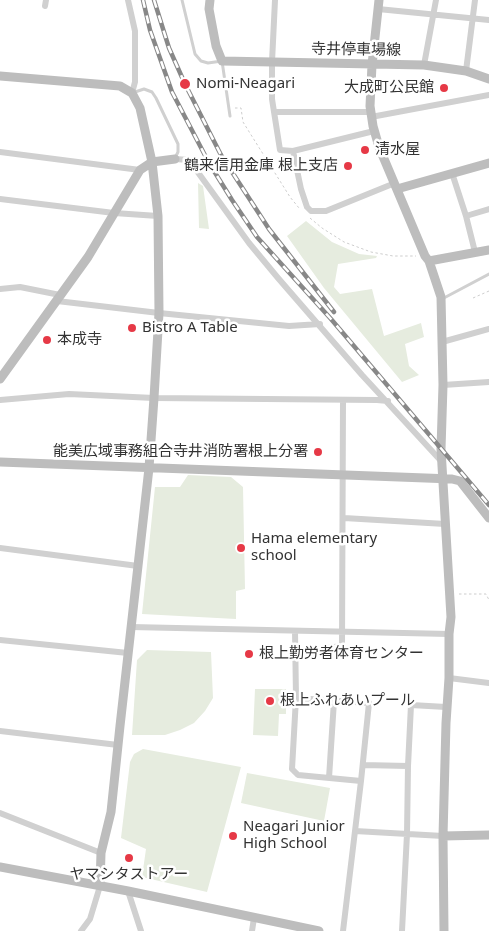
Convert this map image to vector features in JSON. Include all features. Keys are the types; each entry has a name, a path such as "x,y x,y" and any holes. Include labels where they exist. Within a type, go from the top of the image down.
{"street":[{"path":"128,0 135,31 135,82 132,93"},
{"path":"210,0 209,9 216,46 222,61"},
{"path":"275,0 272,99 280,150 293,151 374,131"},
{"path":"370,0 433,15 489,20"},
{"path":"424,65 436,0"},
{"path":"466,71 475,0"},
{"path":"379,3 372,64 371,114 374,131 379,147 440,290 441,299 443,385 442,479 451,617 450,678 446,707 443,836 444,931"},
{"name":"寺井停車場線","path":"222,61 424,65 466,71 489,78"},
{"path":"0,76 120,86 132,93 140,108 152,162 158,216 159,313 149,468 111,812 101,854 100,886 90,919 81,931"},
{"path":"275,112 371,114 489,96"},
{"path":"293,151 301,189 307,207 311,211 326,211 396,186 489,162"},
{"path":"0,152 140,170"},
{"path":"0,379 88,257 140,170 152,162 175,158 189,160 249,243 362,375 388,401 442,462"},
{"path":"452,173 475,252"},
{"path":"0,200 158,216"},
{"path":"466,216 489,209"},
{"path":"427,258 489,250"},
{"path":"0,289 20,287 59,298 159,313 289,326 320,324"},
{"path":"442,342 489,330"},
{"path":"443,385 489,382"},
{"path":"0,400 68,394 154,398 388,401"},
{"path":"295,652 342,646 343,400"},
{"path":"0,462 343,474 460,481 489,518"},
{"path":"344,518 445,524"},
{"path":"0,548 138,566"},
{"path":"131,627 450,634"},
{"path":"295,631 296,698 292,769 298,775 361,782"},
{"path":"0,640 128,653"},
{"path":"450,678 489,683"},
{"path":"296,698 369,704 343,931"},
{"path":"329,778 334,701"},
{"path":"402,931 411,705 446,707"},
{"path":"0,731 118,745"},
{"path":"363,765 408,766"},
{"path":"0,814 101,854"},
{"path":"355,831 443,836 489,836"},
{"path":"0,868 100,886 319,931"},
{"path":"128,892 140,931"},
{"path":"252,931 254,918"}],"lane":[{"path":"182,0 195,54 201,61 208,63 222,61 230,116"},
{"path":"132,93 144,90 152,92 156,98 178,144 178,152 175,158"},
{"path":"441,299 489,274"}],"path":[{"path":"232,108 241,108 243,122 290,197 300,209"},
{"path":"306,214 322,228 344,242 371,252 393,256 427,258"},
{"path":"474,298 489,291"},
{"path":"450,594 486,594 489,600"}],"shaded area":[{"path":"198,183 203,186 209,229 199,228"},
{"path":"306,221 332,242 359,254 377,256 376,258 338,264 334,287 340,294 372,289 384,336 421,323 424,337 405,344 409,366 419,375 402,382 324,288 287,236"},
{"path":"188,475 231,477 243,487 245,589 236,591 236,619 142,614 155,487 180,487"},
{"path":"147,650 211,652 213,698 194,723 165,735 132,735 137,660"},
{"name":"根上ふれあいプール","path":"255,689 286,689 286,714 279,714 278,736 253,735"},
{"path":"143,749 241,767 207,892 142,877 146,849 121,838 130,762 134,754"},
{"path":"247,773 330,788 324,821 241,803"}],"railway":[{"path":"143,0 150,30 172,92 209,163 257,237 331,319 489,505"},
{"path":"154,0 169,48 221,155 269,229 334,312"}],"place":[{"name":"Nomi-Neagari","path":"185,84"},
{"name":"大成町公民館","path":"444,88"},
{"name":"清水屋","path":"365,150"},
{"name":"鶴来信用金庫 根上支店","path":"348,166"},
{"name":"Bistro A Table","path":"132,328"},
{"name":"本成寺","path":"47,340"},
{"name":"能美広域事務組合寺井消防署根上分署","path":"318,452"},
{"name":"Hama elementary school","path":"241,548"},
{"name":"根上勤労者体育センター","path":"249,654"},
{"name":"根上ふれあいプール","path":"270,701"},
{"name":"Neagari Junior High School","path":"233,836"},
{"name":"ヤマシタストアー","path":"129,858"}]}
